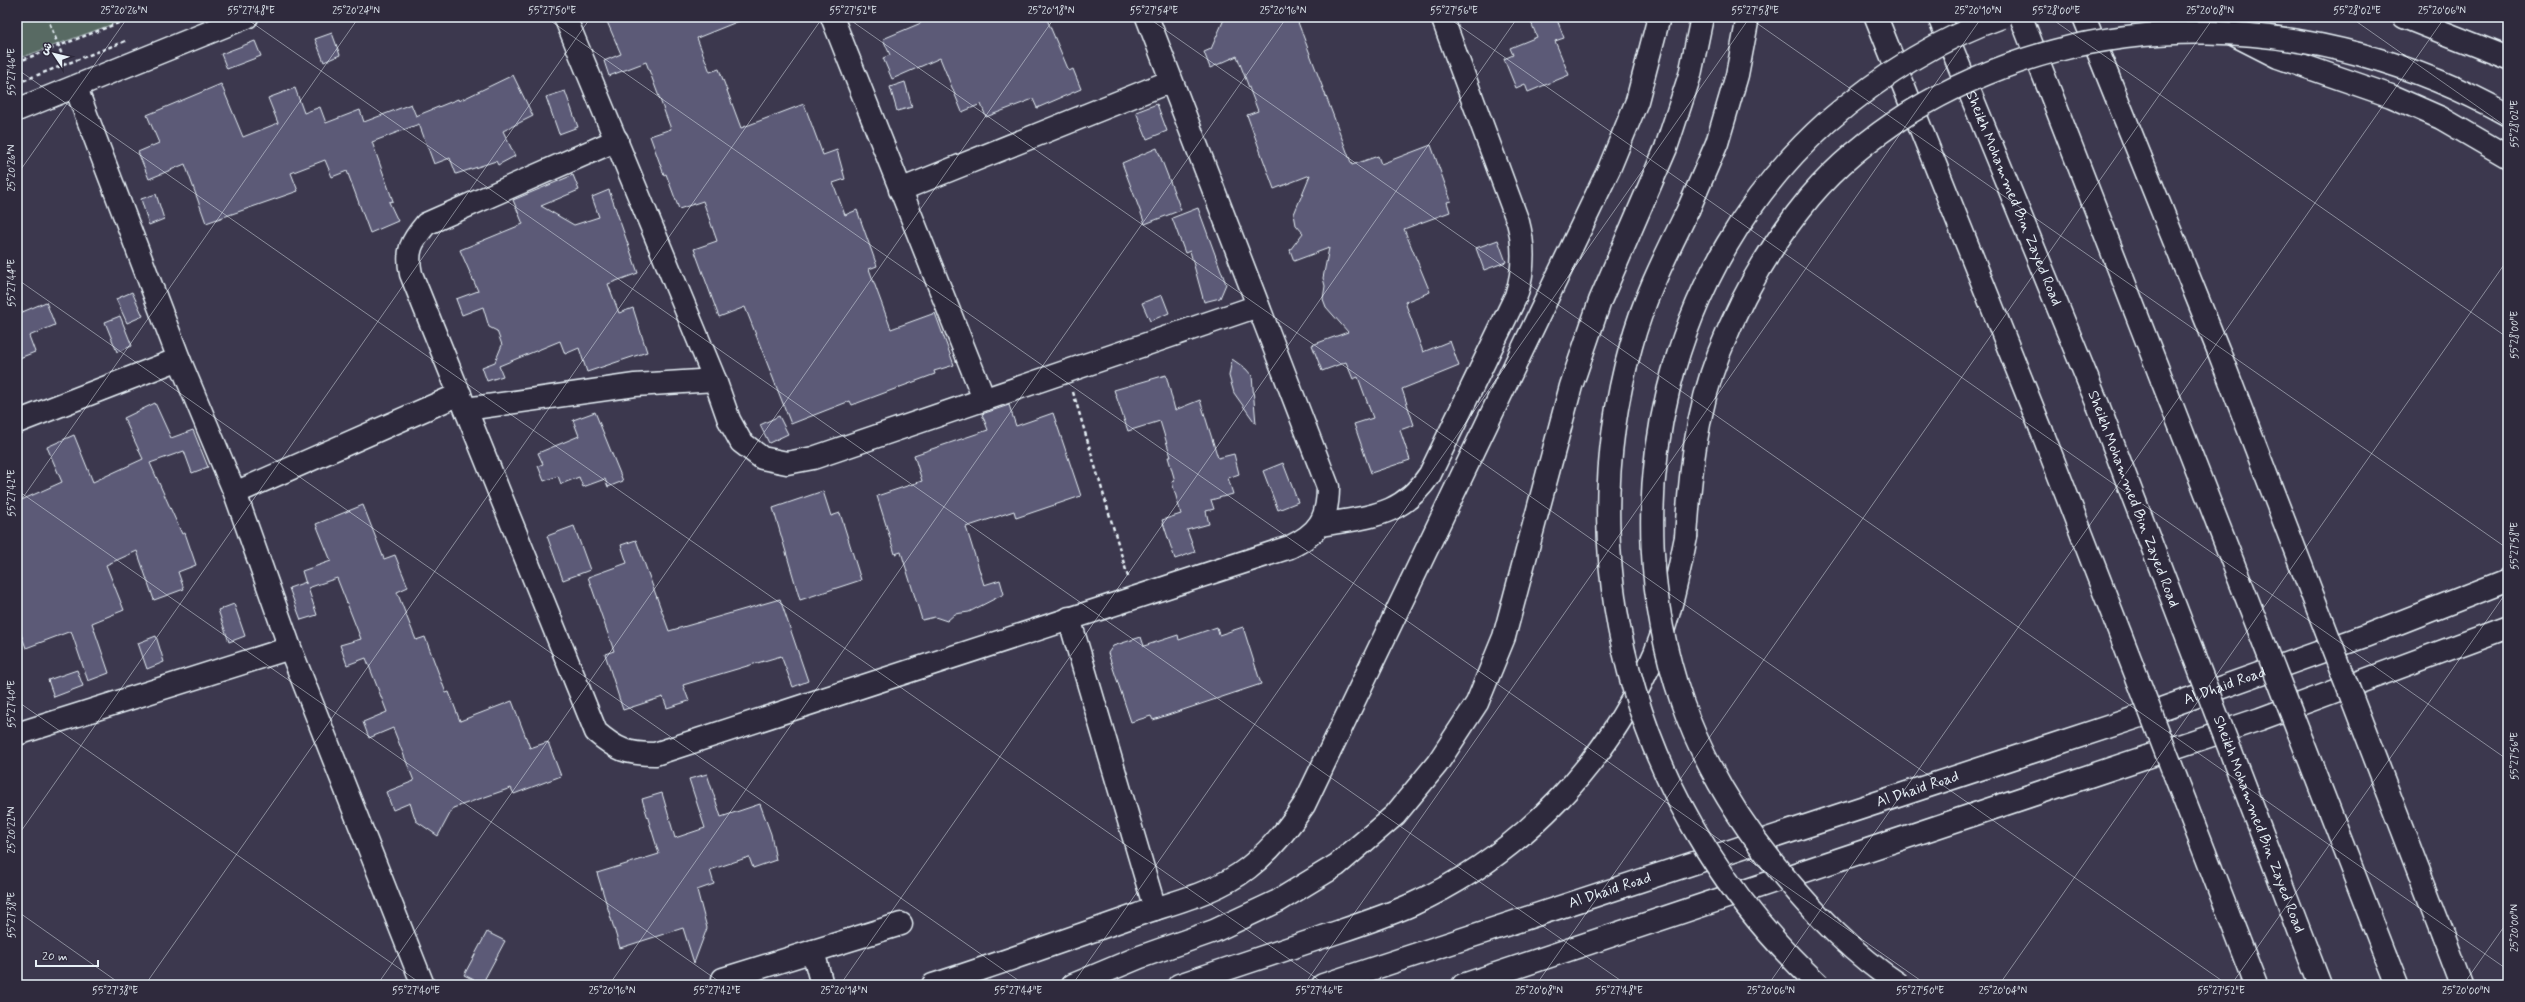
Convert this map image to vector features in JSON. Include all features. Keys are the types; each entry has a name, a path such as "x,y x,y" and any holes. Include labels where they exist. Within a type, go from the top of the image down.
{"main road":[{"path":"17,110 76,88 247,17"},
{"path":"565,17 715,380 729,420 741,442 762,458 787,463 813,458 1258,306"},
{"path":"832,17 984,399"},
{"path":"617,140 443,215 426,224 413,239 408,258 411,274 586,712 596,732 612,746 633,754 655,754 1290,547 1307,539 1321,524 1328,506 1328,488 1147,17"},
{"path":"1321,524 1393,509 1408,500 1420,488 1433,467 1516,296 1520,282 1523,252 1518,222 1442,17"},
{"path":"933,985 1074,939 1155,909 1196,896 1223,884 1247,869 1283,834 1304,805 1609,169 1638,101 1659,17"},
{"path":"1073,985 1140,957 1214,931 1278,901 1337,865 1395,815 1437,764 1477,703 1504,636 1571,386 1600,301 1666,148 1690,75 1702,17"},
{"path":"1748,17 1737,75 1717,143 1689,208 1651,289 1631,345 1615,418 1608,492 1609,560 1620,641 1640,712 1668,781 1709,855 1759,923 1819,985"},
{"path":"1876,17 2041,429 2256,985"},
{"name":"Sheikh Mohammed Bin Zayed Road","path":"1939,17 2098,405 2320,985"},
{"path":"1900,985 1872,966 1817,916 1771,860 1736,811 1706,759 1683,703 1666,646 1654,572 1651,527 1654,467 1663,408 1679,349 1701,294 1729,240 1763,191 1802,145 1859,96 1908,61 1973,27 2002,17"},
{"path":"2021,17 2397,985"},
{"path":"2084,17 2218,352 2462,985"},
{"path":"2205,17 2223,29 2278,57 2336,79 2391,96 2441,118 2508,157"},
{"path":"2404,17 2508,58"},
{"path":"1179,985 1357,926 1413,904 1465,876 1514,842 1558,801 1596,756 1629,706 1655,652 1674,595 1686,537 1690,475 1701,414 1718,356 1743,299 1774,246 1811,196 1847,159 1887,127 1918,107 1976,75 2023,56 2072,42 2123,33 2174,29 2225,30 2276,36 2392,63 2434,78 2508,115"},
{"path":"900,190 1171,81"},
{"path":"76,88 179,359 235,493 290,648 423,985"},
{"path":"17,422 179,359"},
{"path":"235,493 463,402 636,385 715,380"},
{"name":"Al Dhaid Road","path":"1323,985 2144,715 2364,636 2508,580"},
{"path":"1069,618 1155,909"},
{"path":"1463,985 2246,724 2508,627"},
{"path":"17,734 290,648"},
{"path":"723,979 901,924"},
{"path":"813,951 822,985"}],"path":[{"path":"47,17 76,88"},
{"path":"17,62 134,17"},
{"path":"17,83 130,39"},
{"path":"1067,371 1134,597"}],"green space":[{"path":"17,17 132,17 17,59"}],"building":[{"path":"605,17 749,17 697,38 710,72 719,69 741,128 804,104 823,155 837,150 845,179 833,183 845,215 857,210 877,266 869,269 891,329 935,313 954,365 934,371 935,374 852,405 850,401 791,424 745,307 719,317 694,249 717,241 703,201 679,209 666,174 664,175 650,136 671,129 646,62 609,76 604,61 621,54"},
{"path":"918,17 1046,17 1069,71 1073,69 1081,89 1037,108 1033,99 986,117 981,104 962,112 940,58 892,79 883,58 890,55 883,39 921,23"},
{"path":"1225,17 1296,17 1352,165 1378,156 1381,164 1431,145 1451,201 1447,202 1450,212 1404,229 1430,292 1405,302 1423,352 1450,341 1459,366 1402,389 1414,425 1400,430 1410,460 1371,473 1354,424 1373,418 1358,377 1353,379 1346,362 1322,371 1312,345 1348,332 1326,307 1323,299 1325,286 1323,278 1329,248 1294,261 1290,250 1303,233 1296,225 1294,214 1310,175 1274,189 1247,115 1258,111 1237,56 1210,68 1204,52 1211,49"},
{"path":"1529,17 1556,17 1564,38 1555,41 1569,75 1528,92 1525,84 1516,88 1504,59 1513,55 1510,48 1537,37"},
{"path":"332,33 340,55 324,62 315,39"},
{"path":"255,41 261,56 227,69 221,54"},
{"path":"513,75 533,116 503,131 515,156 498,165 496,161 456,174 450,158 434,164 419,124 372,142 393,201 389,202 398,221 370,233 347,171 332,177 325,160 291,173 298,191 206,223 185,164 149,179 138,152 159,143 147,115 221,84 243,137 278,123 268,98 295,88 304,113 320,107 326,123 360,110 364,122 411,104 416,116 458,99 459,101"},
{"path":"905,82 912,107 897,111 890,87"},
{"path":"565,91 578,127 559,134 546,97"},
{"path":"1157,104 1167,131 1147,139 1136,112"},
{"path":"1157,148 1181,210 1145,224 1122,163"},
{"path":"573,175 579,190 541,206 574,225 599,217 592,197 609,190 638,273 608,284 619,313 633,308 647,352 587,372 579,348 565,354 560,341 499,366 503,376 487,381 482,367 495,362 502,345 497,331 489,327 483,307 462,315 456,299 478,291 460,250 523,224 513,200"},
{"path":"156,194 164,219 149,225 141,199"},
{"path":"1198,208 1226,284 1220,298 1204,302 1190,251 1185,253 1172,218"},
{"path":"1498,240 1506,262 1484,270 1476,248"},
{"path":"132,292 143,316 127,323 116,299"},
{"path":"1162,295 1169,313 1150,321 1142,303"},
{"path":"46,302 55,325 29,336 35,352 17,359 17,308 20,313"},
{"path":"120,316 132,346 117,352 105,322"},
{"path":"1232,359 1246,369 1252,376 1256,424 1234,393 1229,376"},
{"path":"1166,375 1175,410 1200,400 1218,458 1234,454 1239,474 1228,478 1233,494 1211,500 1214,509 1206,511 1209,524 1187,530 1195,552 1175,559 1162,520 1181,514 1172,482 1175,481 1168,457 1171,457 1160,421 1128,431 1114,390"},
{"path":"155,403 171,438 193,430 208,467 192,473 184,451 150,463 182,534 185,533 196,565 178,572 184,589 154,600 137,551 106,565 124,610 92,623 109,673 88,681 71,631 26,648 17,623 17,502 62,482 47,447 74,435 93,482 143,459 124,418"},
{"path":"1009,405 1016,426 1053,413 1081,496 1016,518 1014,511 966,527 984,585 1000,580 1004,594 969,612 955,614 947,621 935,617 922,620 901,552 895,554 877,496 922,481 914,455 988,430 982,414"},
{"path":"595,412 623,481 608,487 605,479 583,487 579,477 561,484 558,476 544,481 538,466 543,464 538,453 579,436 573,420"},
{"path":"779,416 788,434 769,443 760,425"},
{"path":"1283,463 1298,502 1278,510 1263,471"},
{"path":"823,491 831,516 840,513 861,580 800,600 773,508"},
{"path":"363,505 384,559 395,555 408,587 397,592 416,640 425,637 446,693 449,692 460,721 512,701 530,748 548,742 561,776 514,794 511,788 453,808 438,836 416,821 410,803 393,810 386,792 414,781 393,728 369,738 363,722 387,712 366,658 347,665 340,645 361,639 337,578 308,588 317,615 301,620 289,588 305,582 302,571 331,561 316,524"},
{"path":"574,526 590,570 563,580 547,536"},
{"path":"636,540 669,631 780,599 808,681 793,687 781,656 683,685 689,701 667,708 663,697 623,710 605,654 614,651 588,577 627,563 621,545"},
{"path":"234,604 245,636 229,642 218,610"},
{"path":"1217,627 1219,635 1243,627 1261,684 1153,720 1151,716 1131,722 1108,653 1113,646 1141,637 1144,646 1178,635 1179,640"},
{"path":"156,636 164,662 147,669 138,643"},
{"path":"77,670 83,686 54,697 48,680"},
{"path":"707,774 721,817 760,804 771,834 776,860 753,868 749,857 710,870 714,884 697,890 707,928 694,963 683,928 620,948 597,873 659,854 642,799 662,793 675,838 705,828 689,779"},
{"path":"487,932 505,941 482,984 464,975"}]}
